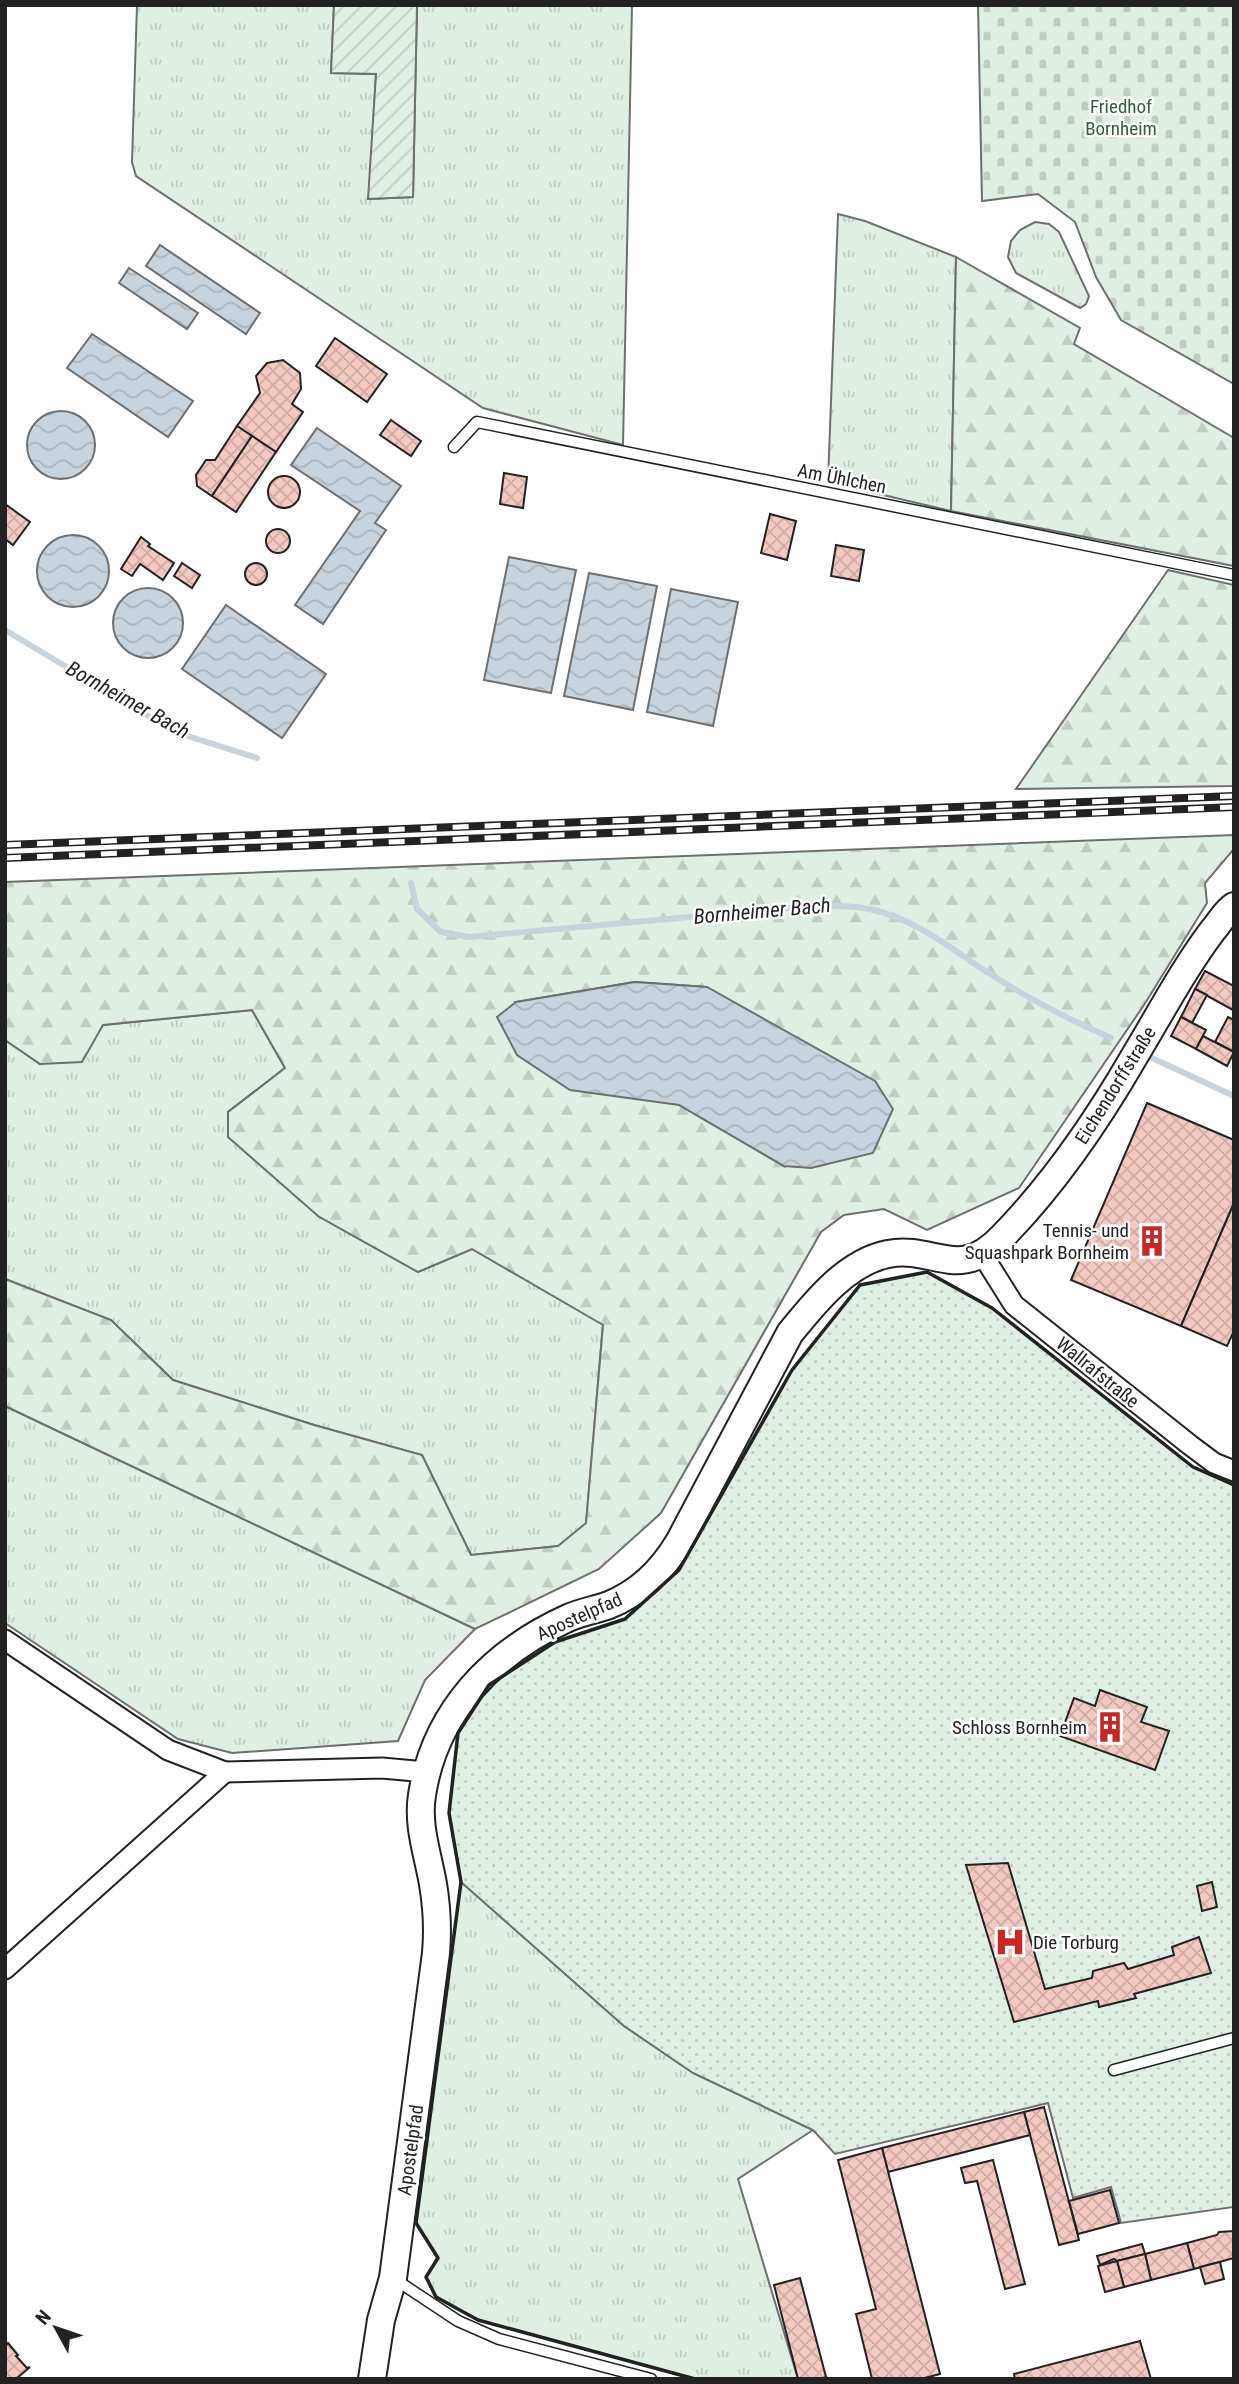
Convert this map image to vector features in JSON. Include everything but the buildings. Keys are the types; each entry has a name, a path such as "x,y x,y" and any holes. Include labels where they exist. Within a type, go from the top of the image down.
{"street":[{"name":"Eichendorffstraße","path":"982,1254 1017,1220 1091,1126 1195,953 1234,906"},
{"name":"Apostelpfad","path":"372,2379 381,2320 393,2278 436,1954 436,1907 421,1815 426,1772 447,1720 484,1674 512,1649 549,1627 624,1597 652,1577 663,1565 679,1542 790,1333 837,1282 868,1260 889,1253 911,1253 954,1261 968,1260 982,1254"},
{"name":"Wallrafstraße","path":"982,1254 1014,1305 1190,1445 1214,1463 1234,1471"},
{"path":"5,1640 168,1750 225,1772 382,1768 426,1772"},
{"path":"5,1969 225,1772"}],"lane":[{"name":"Am Ühlchen","path":"454,446 477,422 1234,575"},
{"path":"1114,2070 1234,2038"},
{"path":"393,2278 458,2320 499,2339 651,2379"}],"green space":[{"path":"137,5 334,5 331,73 376,74 369,199 413,197 417,5 632,5 623,445 483,408 136,176 132,162"},
{"path":"334,5 417,5 413,197 368,199 376,74 331,73"},
{"name":"Friedhof Bornheim","path":"978,5 1234,5 1234,384 1121,320 1096,277 1075,222 1038,194 982,201"},
{"path":"838,214 865,221 956,257 951,511 828,482"},
{"path":"1035,222 1049,224 1059,232 1089,296 1086,304 1080,308 1016,273 1008,257 1011,241 1020,230"},
{"path":"956,257 1080,328 1074,344 1234,438 1234,566 951,511"},
{"path":"1168,570 1234,585 1234,786 1016,789"},
{"path":"1234,835 1234,849 1205,883 1207,903 1144,1005 1019,1188 927,1230 884,1209 844,1215 821,1232 661,1513 599,1569 475,1629 5,1406 5,1279 111,1320 173,1380 314,1425 422,1455 471,1555 558,1546 586,1523 603,1325 472,1249 418,1272 318,1216 228,1137 228,1112 285,1068 252,1010 103,1025 82,1062 40,1064 5,1040 5,882","holes":["634,982 706,987 784,1166 679,1105 516,1002"]},
{"path":"252,1010 285,1068 228,1112 318,1216 418,1272 472,1249 603,1324 586,1524 559,1546 471,1555 422,1455 314,1425 173,1380 111,1320 5,1279 5,1040 40,1064 103,1025"},
{"path":"927,1272 992,1308 1193,1467 1234,1485 1234,2207 1121,2223 1111,2187 1073,2198 1048,2103 835,2154 813,2130 693,2073 624,2026 461,1882 449,1813 458,1733 489,1685 555,1642 625,1619 679,1570 792,1370 860,1285"},
{"path":"5,1406 475,1629 425,1680 398,1741 232,1753 178,1739 5,1623"},
{"path":"461,1882 624,2026 693,2073 813,2130 738,2179 798,2379 695,2379 478,2320 436,2297 426,2277 438,2257 416,2223"}],"water":[{"path":"160,245 260,313 246,334 146,266"},
{"path":"129,268 198,313 187,329 119,283"},
{"path":"92,334 193,401 168,437 67,368"},
{"path":"54,411 68,411 80,416 90,426 95,445 90,464 80,474 68,479 54,479 42,474 32,464 27,452 27,438 32,426 42,416"},
{"path":"317,428 401,486 375,523 386,530 323,624 295,605 360,511 291,465"},
{"path":"73,535 93,541 103,551 109,571 103,591 93,601 73,607 53,601 43,591 37,571 43,551 53,541"},
{"path":"509,557 576,570 551,693 484,680"},
{"path":"589,573 657,586 633,710 564,696"},
{"path":"148,588 173,598 183,623 173,648 148,658 123,648 113,623 123,598"},
{"path":"671,589 738,602 713,726 647,712"},
{"path":"226,605 326,674 282,738 182,669"},
{"path":"635,982 707,987 875,1081 893,1109 873,1153 811,1168 784,1166 679,1105 570,1090 517,1055 497,1017 516,1002"}],"waterway":[{"name":"Bornheimer Bach","path":"5,630 175,732 257,758"},
{"name":"Bornheimer Bach","path":"411,883 417,909 441,932 469,937 799,907 865,908 890,915 919,928 1017,991 1111,1038"},
{"name":"Bornheimer Bach","path":"1152,1058 1234,1096"}],"railway":[{"path":"5,845 1234,796"},
{"path":"5,858 1234,807"}],"wall":[{"path":"695,2379 478,2320 436,2297 426,2277 438,2258 416,2223 461,1882 449,1813 458,1733 489,1685 555,1642 625,1619 679,1570 792,1370 860,1285 927,1272 992,1308 1193,1467 1234,1485"}],"place":[{"name":"Tennis- und Squashpark Bornheim","path":"1152,1241"},
{"name":"Schloss Bornheim","path":"1110,1727"},
{"name":"Die Torburg","path":"1010,1942"}]}
